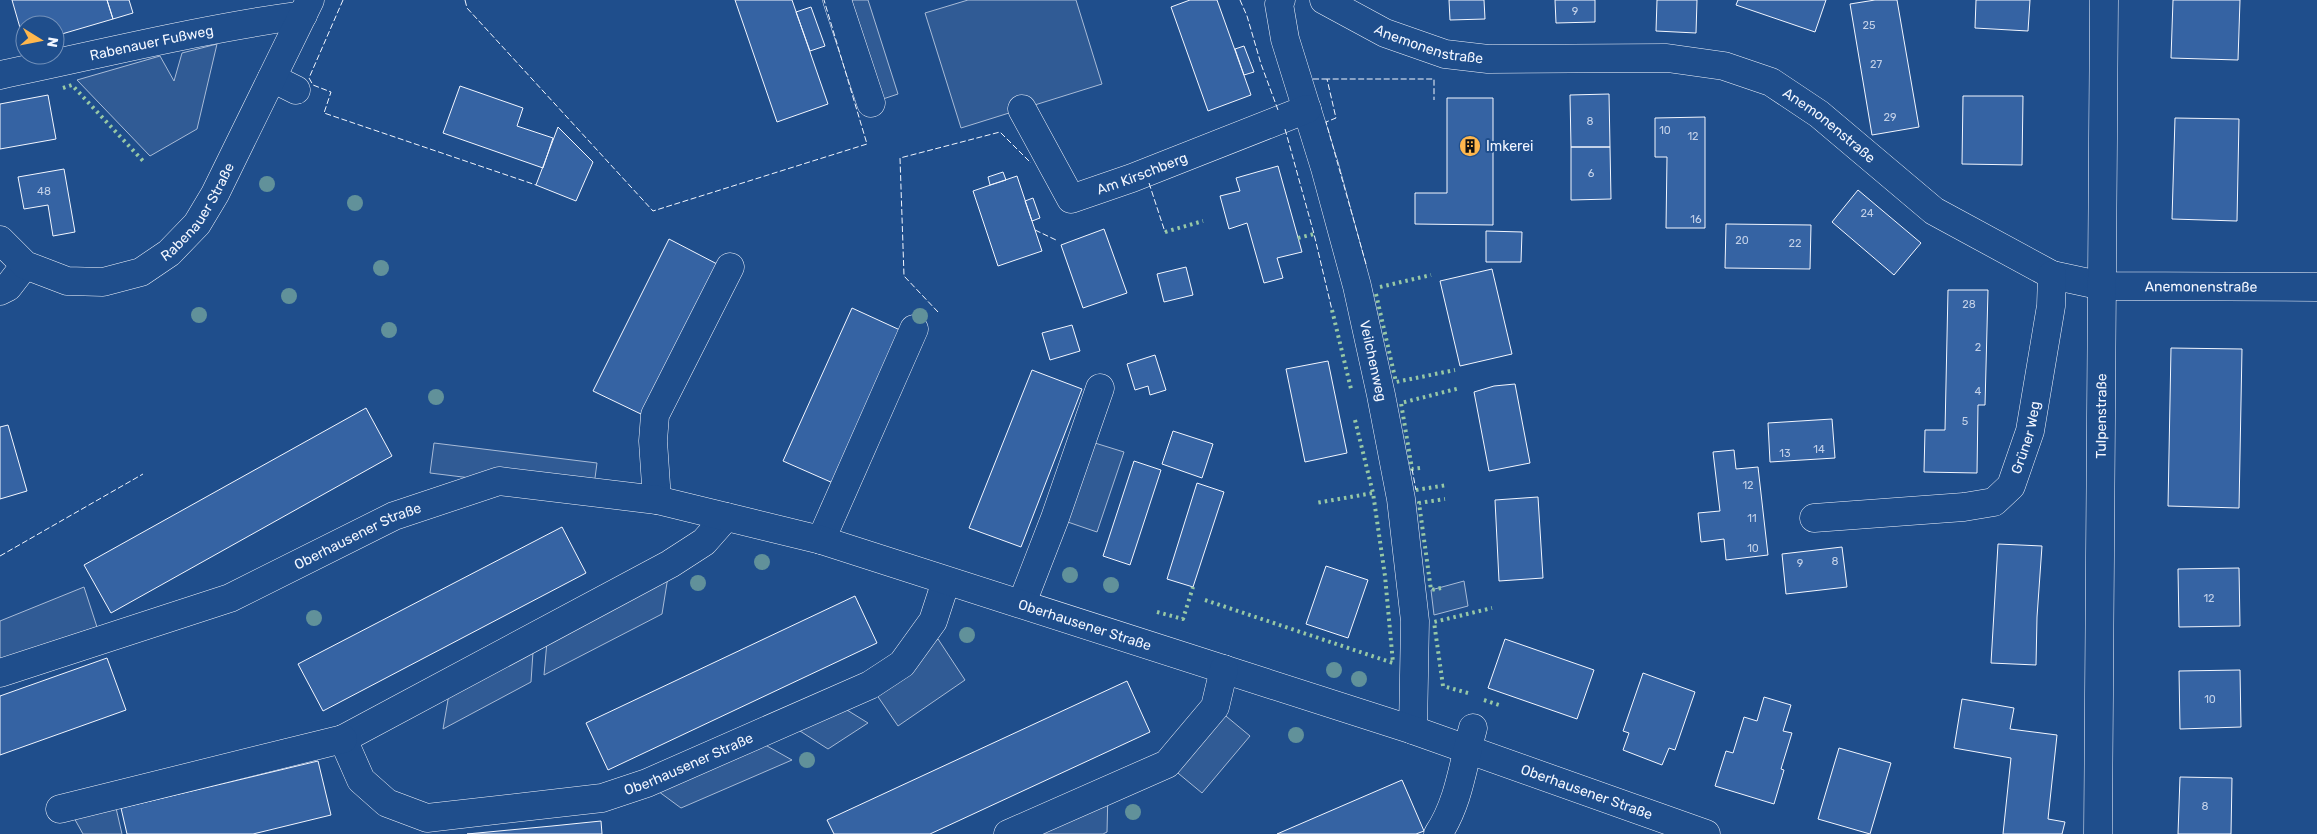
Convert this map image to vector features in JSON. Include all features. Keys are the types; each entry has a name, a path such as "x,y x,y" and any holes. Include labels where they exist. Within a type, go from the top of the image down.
{"street":[{"path":"837,0 870,103"},
{"name":"Veilchenweg","path":"1281,0 1279,4 1284,39 1307,109 1356,286 1381,395 1401,499 1415,620 1413,730"},
{"name":"Anemonenstraße","path":"1324,0 1385,32 1445,54 1488,59 1667,58 1724,66 1771,82 1819,114 1934,211 2052,275 2104,286 2317,287"},
{"name":"Tulpenstraße","path":"2098,834 2104,286 2104,0"},
{"name":"Rabenauer Fußweg","path":"0,75 131,48 306,8"},
{"name":"Rabenauer Straße","path":"0,240 24,265 67,281 103,282 141,272 169,253 197,224 203,214 240,145 306,8"},
{"path":"272,78 296,90"},
{"name":"Am Kirschberg","path":"1022,109 1071,198 1132,178 1307,109"},
{"path":"0,292 8,287 24,265"},
{"path":"656,500 653,441 656,415 730,267"},
{"name":"Grüner Weg","path":"1814,518 1964,507 1994,502 2011,486 2030,431 2051,306 2052,275"},
{"path":"821,540 914,329"},
{"path":"1022,603 1056,518 1100,388"},
{"name":"Oberhausener Straße","path":"0,673 230,598 394,516 499,481 656,500 821,540 1413,730 1471,739 1706,834"},
{"path":"60,809 342,739 670,564 704,542 726,517"},
{"name":"Oberhausener Straße","path":"342,739 361,780 387,803 428,818 602,798 647,783 870,685 902,664 933,621 946,581"},
{"path":"1008,834 1167,764 1215,707 1224,670"},
{"path":"1438,834 1445,824 1458,790 1471,739"}],"shaded area":[{"path":"837,0 868,0 898,94 871,103"},
{"path":"968,0 1076,0 1102,84 961,128 925,13"},
{"path":"217,44 197,129 150,156 77,80 160,56 174,81 182,53"},
{"path":"1082,439 1124,452 1097,532 1056,518"},
{"path":"434,443 597,463 593,493 430,473"},
{"path":"670,564 662,614 544,675 548,630"},
{"path":"1464,581 1468,606 1434,615 1431,590"},
{"path":"84,587 97,627 0,659 0,621"},
{"path":"534,637 531,682 443,729 451,682"},
{"path":"938,639 965,680 898,726 870,685"},
{"path":"834,702 868,723 828,749 786,722"},
{"path":"1215,707 1250,736 1202,793 1167,764"},
{"path":"751,737 792,760 681,808 647,783"},
{"path":"1108,790 1107,832 1103,834 1008,834"},
{"path":"116,808 122,834 83,834 73,816"}],"building":[{"path":"12,0 107,0 113,19 65,33 65,15 16,15"},
{"path":"107,0 129,0 133,13 113,19"},
{"path":"735,0 792,0 828,104 777,122"},
{"path":"1190,0 1217,0 1251,95 1208,111 1171,7"},
{"path":"1449,0 1484,0 1485,19 1450,20"},
{"path":"1555,0 1595,0 1595,22 1556,23"},
{"path":"1657,0 1697,0 1696,33 1656,31"},
{"path":"1738,0 1826,0 1815,32 1736,5"},
{"path":"1875,0 1897,0 1919,127 1872,135 1850,4"},
{"path":"1976,0 2030,0 2028,31 1975,28"},
{"path":"2173,0 2240,0 2238,60 2171,58"},
{"path":"811,7 825,46 810,51 796,12"},
{"path":"1244,46 1254,72 1244,75 1235,49"},
{"path":"460,86 523,108 517,126 553,138 543,168 443,133"},
{"path":"1609,94 1610,147 1571,147 1570,95"},
{"path":"48,95 56,139 0,149 0,104"},
{"path":"1963,96 2023,96 2022,165 1962,164"},
{"name":"Imkerei","path":"1447,98 1493,98 1493,225 1415,224 1415,193 1447,193"},
{"path":"1705,117 1705,228 1666,228 1667,157 1655,157 1655,118"},
{"path":"2175,118 2239,119 2237,221 2172,219"},
{"path":"558,127 593,162 576,201 536,185"},
{"path":"1571,147 1610,147 1611,199 1571,200"},
{"path":"1278,166 1302,252 1277,258 1283,278 1264,283 1247,223 1229,229 1220,196 1240,191 1236,178"},
{"path":"64,169 75,232 53,236 48,205 24,209 18,177"},
{"path":"1003,172 1006,180 990,185 988,177"},
{"path":"1017,176 1042,251 998,266 973,191"},
{"path":"1858,190 1921,243 1894,275 1832,222"},
{"path":"1033,198 1040,218 1032,221 1025,201"},
{"path":"1726,224 1811,225 1810,269 1725,268"},
{"path":"1104,229 1127,293 1083,308 1061,245"},
{"path":"1486,231 1522,232 1521,262 1486,262"},
{"path":"669,239 719,265 643,415 593,391"},
{"path":"1186,267 1193,295 1164,302 1157,274"},
{"path":"1492,269 1512,354 1460,366 1440,281"},
{"path":"1948,290 1988,290 1985,405 1978,405 1977,473 1924,472 1925,430 1945,430"},
{"path":"852,308 900,330 833,483 783,461"},
{"path":"1072,325 1080,351 1050,360 1042,333"},
{"path":"2171,348 2242,349 2239,508 2168,506"},
{"path":"1155,355 1166,390 1150,395 1148,386 1135,390 1127,364"},
{"path":"1328,361 1347,453 1305,462 1286,369"},
{"path":"1032,370 1082,389 1021,547 969,528"},
{"path":"1515,384 1530,463 1489,471 1474,392 1494,386"},
{"path":"366,408 392,456 111,613 84,565"},
{"path":"1832,419 1835,458 1770,462 1768,423"},
{"path":"8,425 27,491 0,499 0,427"},
{"path":"1173,431 1213,444 1202,478 1162,464"},
{"path":"1734,450 1736,469 1758,467 1768,555 1726,560 1724,539 1701,542 1698,513 1720,511 1713,452"},
{"path":"1134,461 1161,470 1130,565 1103,556"},
{"path":"1197,483 1224,492 1193,587 1167,579"},
{"path":"1538,497 1543,578 1499,581 1495,500"},
{"path":"562,527 586,573 323,711 298,664"},
{"path":"1998,544 2042,546 2036,665 1991,663"},
{"path":"1842,547 1847,587 1786,594 1782,554"},
{"path":"1326,566 1368,580 1348,638 1306,624"},
{"path":"2239,568 2240,626 2179,627 2178,569"},
{"path":"855,596 877,643 608,770 586,723"},
{"path":"1505,639 1594,670 1577,719 1488,688"},
{"path":"107,658 126,710 0,755 0,696"},
{"path":"2240,670 2241,727 2180,729 2179,671"},
{"path":"1643,673 1695,692 1675,750 1669,748 1662,765 1623,750 1629,733 1623,731"},
{"path":"1127,681 1150,732 930,834 834,834 827,820"},
{"path":"1764,697 1791,705 1783,731 1792,733 1781,769 1784,770 1774,804 1715,786 1726,751 1733,753 1744,717 1757,721"},
{"path":"1962,699 2014,708 2010,729 2057,735 2048,819 2065,822 2062,834 2003,834 2011,758 1954,748"},
{"path":"1839,748 1891,763 1870,834 1818,819"},
{"path":"318,761 331,815 253,834 127,834 121,808"},
{"path":"2180,777 2232,778 2231,834 2178,834"},
{"path":"1402,780 1424,831 1416,834 1277,834"},
{"path":"601,821 602,834 467,834 552,826"}],"hedge":[{"path":"63,88 72,85 145,163"},
{"path":"1165,232 1203,221"},
{"path":"1298,238 1314,234"},
{"path":"1380,287 1431,275"},
{"path":"1376,294 1396,382 1455,370"},
{"path":"1332,310 1351,389"},
{"path":"1420,468 1412,469 1401,403 1460,388"},
{"path":"1355,420 1373,493"},
{"path":"1416,490 1447,485"},
{"path":"1205,600 1393,663 1385,576 1373,493 1316,503"},
{"path":"1441,588 1431,590 1419,503 1445,499"},
{"path":"1157,612 1183,619 1193,587"},
{"path":"1468,693 1443,686 1434,622 1492,608"},
{"path":"1484,700 1499,705"}],"fence":[{"path":"343,0 309,78 313,85 331,92 324,113 536,185"},
{"path":"465,0 467,8 653,211 867,144 824,0"},
{"path":"1240,0 1278,110"},
{"path":"1313,79 1327,79"},
{"path":"1366,264 1326,122 1336,118 1327,79 1434,79 1434,100"},
{"path":"1285,129 1314,234 1332,310"},
{"path":"938,312 904,276 900,158 1000,132 1031,163"},
{"path":"1149,183 1165,232"},
{"path":"1035,230 1056,240"},
{"path":"1412,469 1416,490"},
{"path":"0,556 143,474"}],"place":[{"name":"Imkerei","path":"1470,146"}]}
